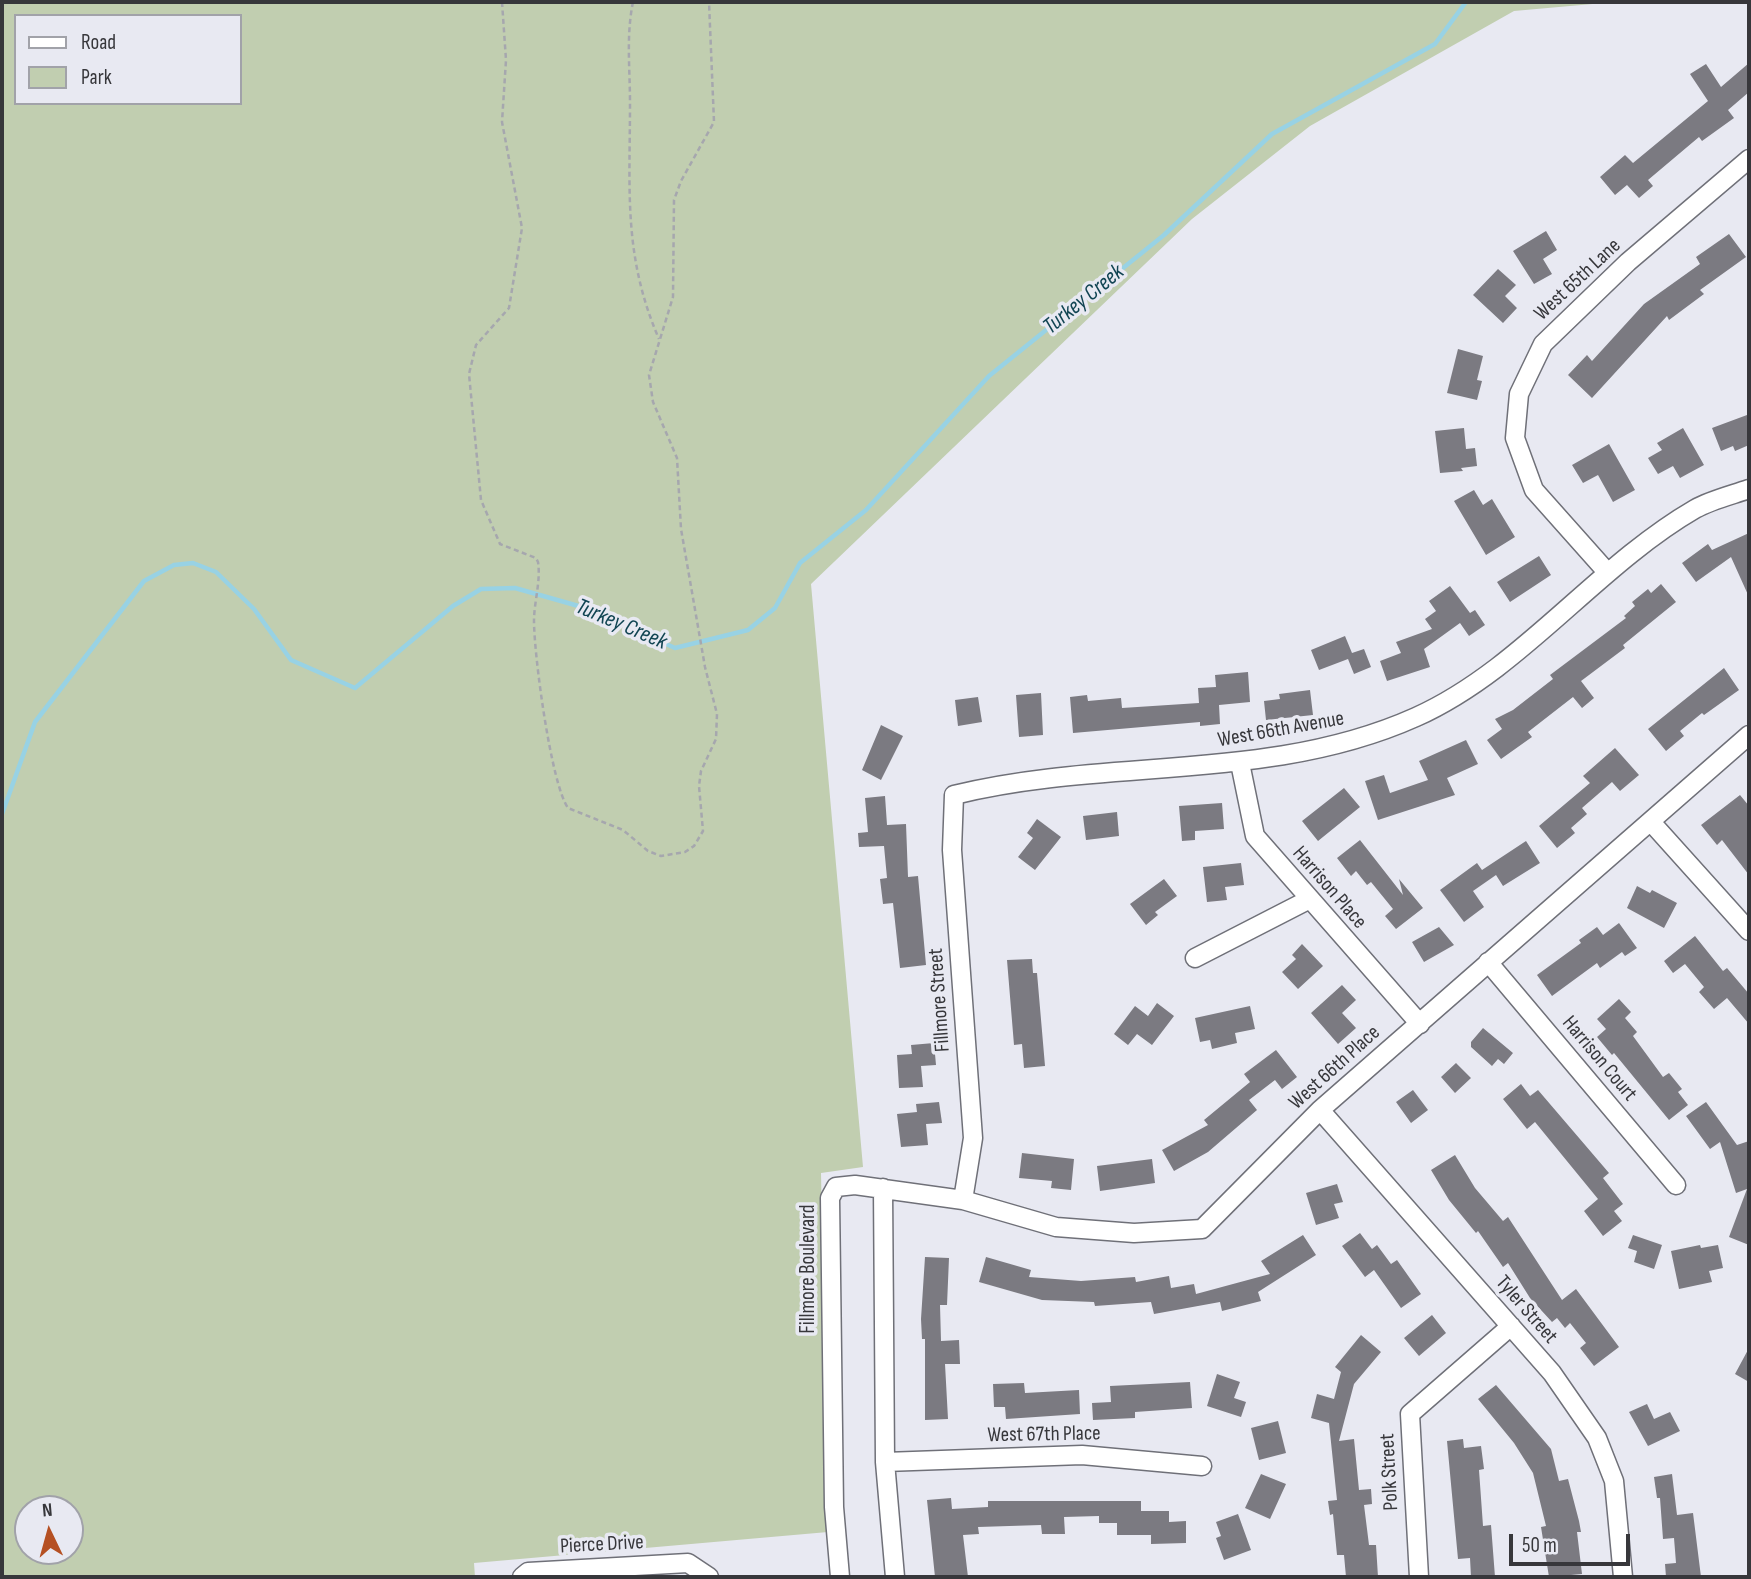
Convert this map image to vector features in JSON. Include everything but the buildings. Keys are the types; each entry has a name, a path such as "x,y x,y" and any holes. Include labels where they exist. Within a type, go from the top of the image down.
{"street":[{"name":"West 65th Lane","path":"1607,572 1534,490 1515,438 1520,394 1543,344 1628,262 1749,159"},
{"name":"West 66th Avenue","path":"954,795 1001,783 1240,763 1323,749 1369,737 1418,716 1465,691 1607,572 1696,508 1749,489"},
{"name":"West 66th Place","path":"883,1188 963,1200 1056,1227 1134,1233 1202,1229 1320,1110 1749,735"},
{"name":"Harrison Place","path":"1240,763 1255,836 1308,900 1420,1024"},
{"name":"Fillmore Street","path":"954,795 952,850 973,1138 963,1200"},
{"path":"1651,822 1749,931"},
{"path":"1195,958 1308,900"},
{"name":"Harrison Court","path":"1488,962 1676,1185"},
{"name":"Tyler Street","path":"1320,1110 1552,1373 1597,1438 1614,1481 1623,1577"},
{"name":"Fillmore Boulevard","path":"841,1577 834,1507 830,1198 836,1187 855,1185 883,1188"},
{"path":"883,1188 885,1462 895,1577"},
{"name":"Polk Street","path":"1419,1577 1410,1414 1511,1326"},
{"name":"West 67th Place","path":"885,1462 1082,1455 1202,1466"},
{"name":"Pierce Drive","path":"522,1577 528,1572 688,1563 709,1577"}],"path":[{"path":"502,2 506,60 502,122 522,228 509,307 476,345 470,359 469,395 479,490 500,544 536,558 539,569 534,620 555,775 562,800 575,811 633,836 653,854 685,852 694,846 703,831 701,771 717,729 717,714 705,667 681,529 677,458 650,385 649,375 673,297 674,200 681,181 714,122 709,2"},
{"path":"633,2 627,39 631,249 645,307 659,339"}],"green space":[{"path":"2,2 1615,2 1514,11 1310,126 1192,219 811,584 863,1167 821,1173 828,1532 474,1563 475,1577 2,1577"}],"waterway":[{"name":"Turkey Creek","path":"2,814 35,722 144,581 174,565 193,563 216,572 254,609 291,660 355,688 453,606 481,589 515,588 589,609 675,648 748,630 775,608 800,563 866,510 989,376 1164,235 1272,134 1435,44 1466,2"}]}
